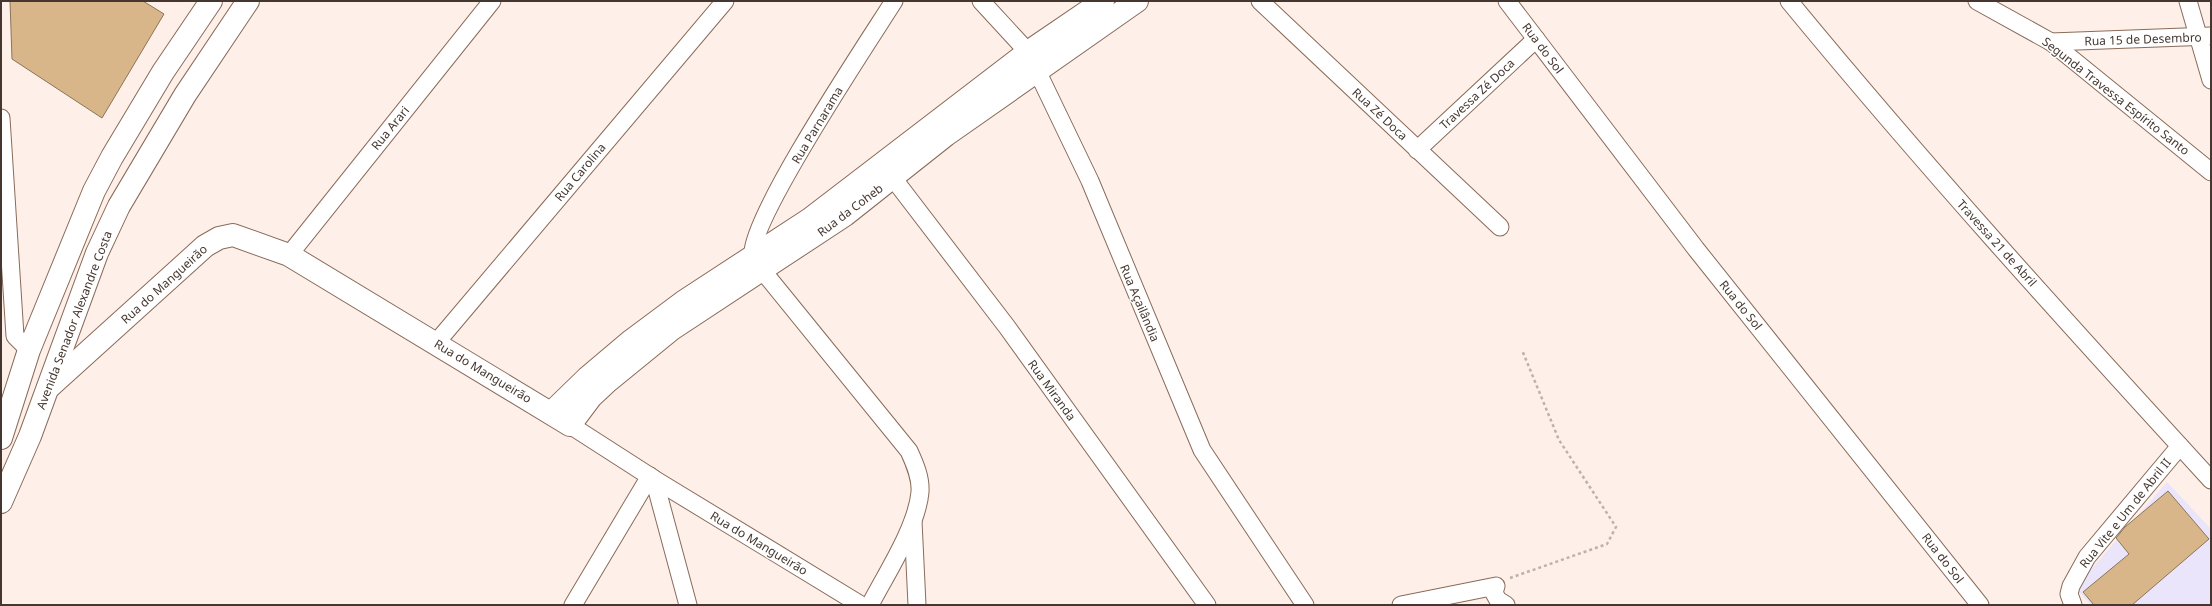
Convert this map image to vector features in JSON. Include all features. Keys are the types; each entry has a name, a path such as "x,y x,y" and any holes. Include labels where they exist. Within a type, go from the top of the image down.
{"street":[{"name":"Avenida Senador Alexandre Costa","path":"1,502 30,436 97,253 119,206 185,95 248,1"},
{"name":"Rua Arari","path":"289,255 492,1"},
{"name":"Rua Carolina","path":"436,343 725,1"},
{"name":"Rua Parnarama","path":"757,263 754,241 760,226 827,107 894,1"},
{"name":"Rua Açailândia","path":"981,1 1032,61 1090,180 1202,450 1304,605"},
{"name":"Rua da Coheb","path":"551,413 607,359 683,302 845,215 946,135 1103,1"},
{"name":"Rua da Coheb","path":"570,425 591,397 607,382 672,328 757,263 810,219 1032,61 1136,1"},
{"name":"Rua Zé Doca","path":"1260,1 1500,227"},
{"name":"Rua do Sol","path":"1507,1 1696,249 1980,605"},
{"name":"Travessa 21 de Abril","path":"1789,1 1893,126 2211,480"},
{"name":"Segunda Travessa Espírito Santo","path":"1977,1 2051,42 2211,172"},
{"path":"2188,1 2205,36 2211,80"},
{"path":"15,339 112,157 163,72 206,9 226,34"},
{"name":"Rua 15 de Desembro","path":"2051,42 2205,36"},
{"name":"Travessa Zé Doca","path":"1417,150 1536,38"},
{"path":"1,118 15,339 20,380 2,430 30,436"},
{"name":"Rua Miranda","path":"893,178 1007,327 1207,605"},
{"name":"Rua do Mangueirão","path":"48,388 205,246 219,238 233,235 246,238 289,255 551,413 652,477 861,605"},
{"path":"757,263 909,451 917,468 920,492 913,521 870,605"},
{"name":"Rua do Mangueirão","path":"66,339 111,332"},
{"path":"1,394 20,380"},
{"name":"Rua Vite e Um de Abril II","path":"2073,605 2069,594 2071,586 2087,557 2180,446"},
{"path":"574,605 652,477"},
{"path":"652,477 688,605"},
{"path":"913,521 917,605"},
{"path":"1401,605 1496,586 1494,593 1498,600 1506,605"}],"path":[{"path":"1496,586 1521,574 1577,556 1607,544 1616,527 1559,440 1522,350"}],"shaded area":[{"path":"2167,482 2211,529 2211,605 2091,605 2075,588"}],"building":[{"path":"10,1 143,1 164,14 102,118 12,59"},
{"path":"2168,491 2209,539 2132,605 2094,605 2083,592 2129,554 2116,538 2125,527"}]}
